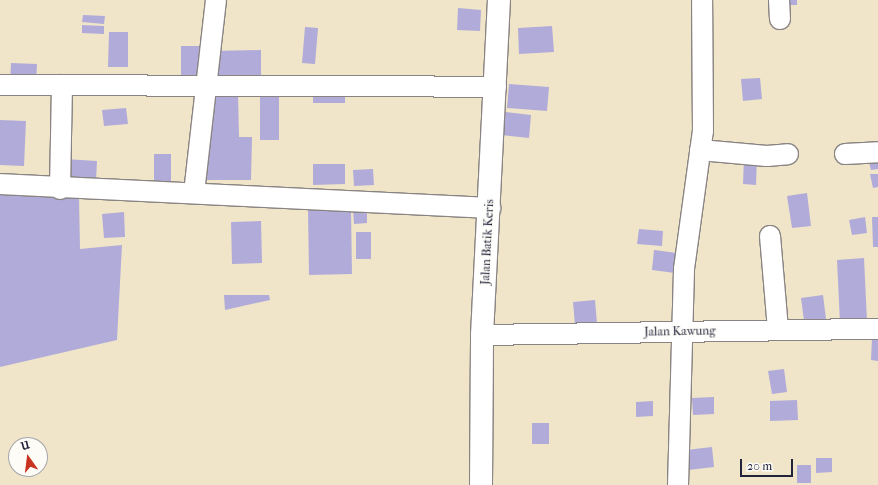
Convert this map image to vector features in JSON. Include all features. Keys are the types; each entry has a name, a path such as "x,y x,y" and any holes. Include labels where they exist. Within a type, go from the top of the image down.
{"street":[{"path":"194,193 205,84 216,0"},
{"name":"Jalan Batik Keris","path":"481,485 482,335 490,208 499,0"},
{"path":"678,485 681,332 687,242 700,150 702,0"},
{"path":"60,188 62,84"},
{"path":"0,85 205,84 496,87"},
{"path":"700,150 767,156 788,154"},
{"path":"845,154 878,152"},
{"path":"0,184 490,208"},
{"path":"770,236 778,330"},
{"name":"Jalan Kawung","path":"482,335 878,328"}],"building":[{"path":"786,0 797,0 797,5 786,5"},
{"path":"458,8 481,10 480,31 457,30"},
{"path":"83,15 105,16 104,24 82,22"},
{"path":"82,25 104,26 104,34 82,33"},
{"path":"552,26 554,52 519,54 518,28"},
{"path":"305,27 318,28 315,64 302,63"},
{"path":"109,32 128,32 128,67 108,67"},
{"path":"181,46 202,46 202,77 181,77"},
{"path":"261,50 261,80 213,80 213,51"},
{"path":"11,63 37,64 36,84 10,83"},
{"path":"760,78 762,99 743,101 741,79"},
{"path":"509,84 549,87 547,111 507,108"},
{"path":"313,91 345,91 345,103 313,103"},
{"path":"238,94 239,137 252,137 251,180 203,180 204,136 212,137 211,95"},
{"path":"260,94 279,94 279,140 260,140"},
{"path":"126,108 128,124 104,126 102,110"},
{"path":"505,112 531,115 529,138 502,135"},
{"path":"0,120 26,121 24,166 0,165"},
{"path":"154,154 171,154 171,183 154,183"},
{"path":"744,158 757,158 756,185 743,184"},
{"path":"64,159 97,161 96,181 63,179"},
{"path":"878,160 878,169 871,170 869,162"},
{"path":"313,164 345,164 345,184 313,185"},
{"path":"373,169 374,185 354,186 353,170"},
{"path":"870,174 878,174 878,187 873,188"},
{"path":"0,193 79,195 80,249 122,245 117,340 0,367"},
{"path":"807,193 811,226 792,228 787,196"},
{"path":"308,209 351,209 352,274 309,275"},
{"path":"353,210 367,210 367,223 354,224"},
{"path":"124,212 125,237 104,238 102,214"},
{"path":"865,217 867,233 852,235 849,220"},
{"path":"872,217 878,217 878,247 873,247"},
{"path":"261,221 262,263 232,264 231,222"},
{"path":"639,229 663,231 662,246 637,244"},
{"path":"356,232 371,232 371,259 356,259"},
{"path":"654,250 677,253 675,273 652,270"},
{"path":"864,258 867,321 840,323 837,260"},
{"path":"224,295 269,295 270,300 225,310"},
{"path":"823,295 826,319 804,321 801,298"},
{"path":"595,300 597,324 575,325 573,302"},
{"path":"872,338 878,339 878,361 871,360"},
{"path":"784,369 787,392 772,394 768,371"},
{"path":"714,397 714,414 693,415 692,398"},
{"path":"797,400 798,420 770,421 770,401"},
{"path":"653,401 653,416 636,417 636,402"},
{"path":"532,423 549,423 549,444 532,444"},
{"path":"712,447 714,467 688,470 686,450"},
{"path":"816,458 832,458 832,472 816,473"},
{"path":"797,465 811,465 811,483 797,483"}]}
